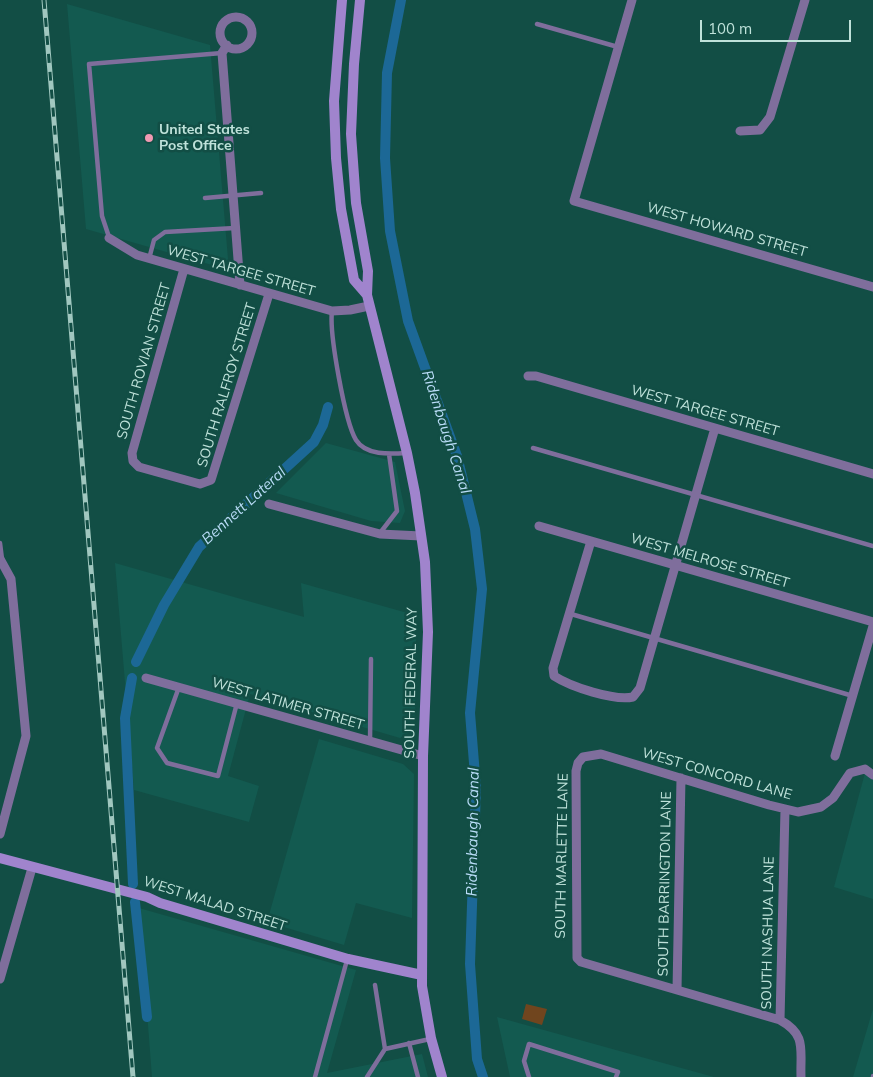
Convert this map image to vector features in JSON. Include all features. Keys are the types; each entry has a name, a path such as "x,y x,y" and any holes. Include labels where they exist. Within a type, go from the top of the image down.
{"main road":[{"name":"SOUTH FEDERAL WAY","path":"342,0 334,101 336,158 341,209 354,280 367,295"},
{"name":"SOUTH FEDERAL WAY","path":"360,0 354,64 351,134 356,203 368,272 367,295 369,306 407,452 421,536 428,632 423,756 422,975 431,1038 442,1077"},
{"name":"WEST MALAD STREET","path":"0,858 32,868 148,897 188,912 348,959 422,975"}],"street":[{"path":"618,47 632,0"},
{"path":"740,131 760,130 770,117 805,0"},
{"name":"WEST HOWARD STREET","path":"618,47 574,200 873,287"},
{"path":"224,49 240,285"},
{"name":"WEST TARGEE STREET","path":"109,238 127,250 149,259 332,311 369,306"},
{"name":"SOUTH ROVIAN STREET","path":"184,269 132,453 133,461 139,467 200,484 208,483"},
{"name":"SOUTH RALFROY STREET","path":"208,483 214,477 269,294"},
{"name":"WEST TARGEE STREET","path":"528,376 536,376 873,474"},
{"path":"591,541 571,614 553,668 554,676 563,682 613,697 633,697 640,688 655,639 715,428"},
{"path":"269,504 380,534 421,536"},
{"name":"WEST MELROSE STREET","path":"539,526 873,622"},
{"path":"0,834 26,736 11,579 1,560"},
{"path":"835,756 873,626"},
{"name":"WEST LATIMER STREET","path":"146,678 423,756"},
{"name":"WEST CONCORD LANE","path":"583,757 601,754 798,812 821,807 833,798 850,773 865,769 873,775"},
{"name":"SOUTH MARLETTE LANE","path":"583,757 578,763 576,771 576,958 581,962 677,990"},
{"name":"SOUTH BARRINGTON LANE","path":"677,990 681,778"},
{"name":"SOUTH NASHUA LANE","path":"785,809 780,1020 792,1027 800,1036 801,1077"},
{"path":"0,979 32,868"},
{"path":"677,990 780,1020"}],"lane":[{"path":"537,24 618,47"},
{"path":"109,238 102,216 89,64 224,49"},
{"path":"205,198 262,193"},
{"path":"149,259 154,240 165,232 236,228"},
{"path":"332,311 330,323 336,361 347,413 356,441 366,448 388,454 407,452"},
{"path":"533,448 873,546"},
{"path":"380,534 397,511 388,454"},
{"path":"0,543 1,560"},
{"path":"571,614 853,696"},
{"path":"370,741 371,659"},
{"path":"179,687 157,748 167,763 218,776 237,704"},
{"path":"315,1077 348,959"},
{"path":"367,1077 385,1049 375,984"},
{"path":"385,1049 431,1038"},
{"path":"409,1043 417,1076"},
{"path":"529,1077 524,1061 529,1044 618,1072 616,1077"}],"shaded area":[{"path":"67,4 210,45 228,259 219,267 86,229"},
{"path":"326,443 395,462 405,511 400,523 371,521 276,493"},
{"path":"115,563 304,617 301,583 411,614 416,638 415,726 412,731 400,738 250,694 228,776 259,786 249,822 134,790"},
{"path":"319,739 403,764 414,774 412,918 356,903 344,945 267,922"},
{"path":"865,773 873,776 873,899 834,887"},
{"path":"139,908 356,970 327,1073 422,1054 428,1077 152,1077"},
{"path":"526,1004 547,1009 542,1025 522,1019"},
{"path":"873,1009 873,1077 853,1077"},
{"path":"497,1017 616,1050 714,1077 510,1077"}],"waterway":[{"name":"Ridenbaugh Canal","path":"401,0 387,73 385,158 390,231 408,321 457,456 475,529 482,589 470,713 476,788 470,964 477,1059 483,1077"},
{"name":"Bennett Lateral","path":"136,662 164,605 199,547 314,442 323,425 328,407"},
{"name":"Bennett Lateral","path":"132,678 125,718 133,884"},
{"name":"Bennett Lateral","path":"135,902 147,1017"}],"railway":[{"path":"44,0 133,1077"}],"place":[{"name":"United States Post Office","path":"149,138"}]}
